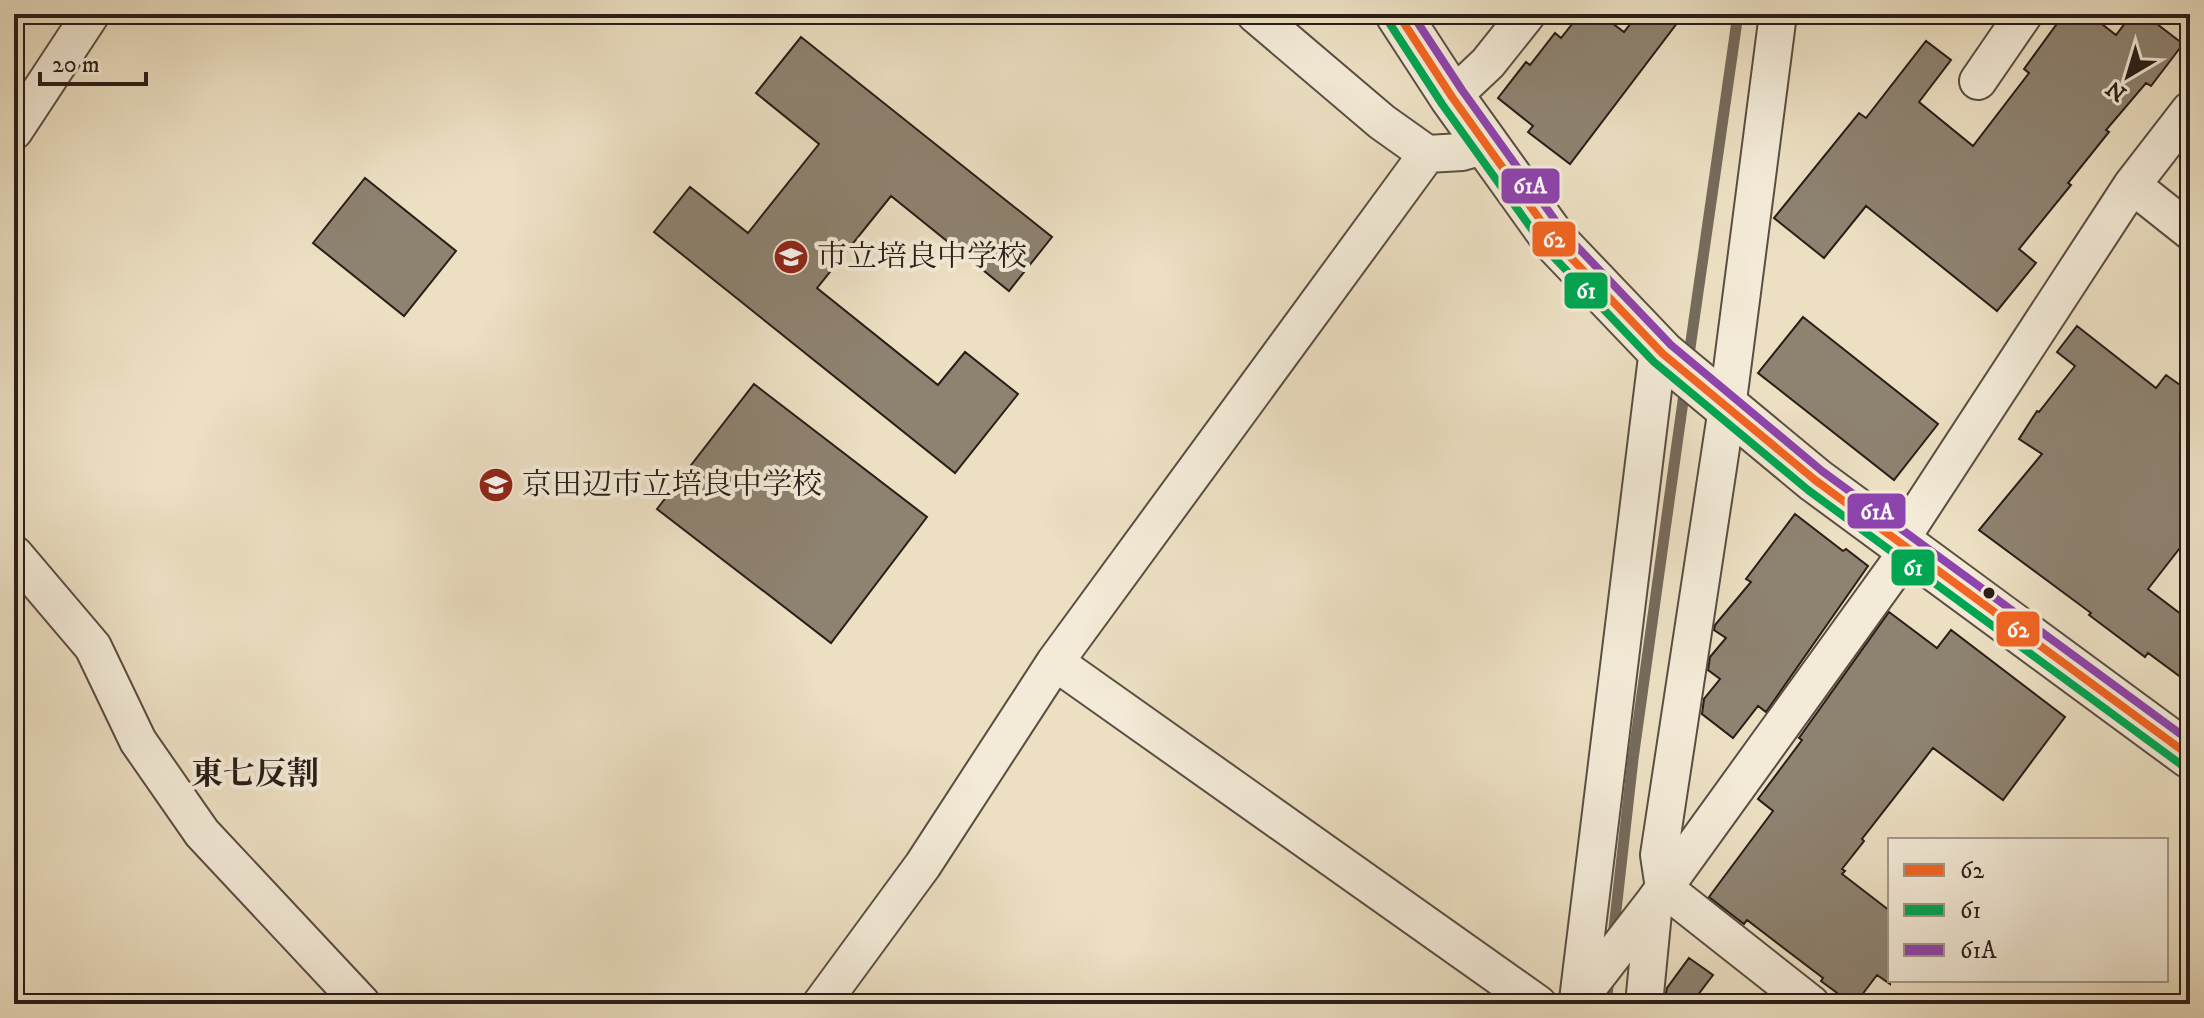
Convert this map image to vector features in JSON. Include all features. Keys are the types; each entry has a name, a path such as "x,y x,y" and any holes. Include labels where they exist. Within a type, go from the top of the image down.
{"street":[{"path":"14,131 91,14"},
{"path":"1255,14 1382,122 1427,154 1462,152 1487,145"},
{"path":"1398,14 1452,97 1556,242 1661,352 1815,480 2190,756"},
{"path":"1452,97 1488,63 1527,14"},
{"path":"1644,1004 1659,895 1659,855 1719,402 1778,14"},
{"path":"1978,81 2024,14"},
{"path":"1577,1002 1659,895 1904,546 2132,185 2190,110"},
{"path":"821,1004 923,865 1055,662 1427,154"},
{"path":"2132,185 2190,231"},
{"path":"1577,1002 1661,352"},
{"path":"14,554 93,647 138,741 202,833 362,1004"},
{"path":"1055,662 1538,1004"},
{"path":"1659,895 1811,1004"}],"building":[{"path":"1580,14 1600,14 1624,32 1638,14 1684,14 1570,164 1528,132 1533,126 1498,98 1526,62 1530,65 1555,33 1561,38"},
{"path":"2064,14 2089,14 2116,35 2132,14 2144,14 2183,44 2151,86 2146,83 2106,130 2109,132 2068,183 2071,185 2019,249 2036,263 1997,311 1866,206 1824,258 1774,218 1859,113 1866,118 1926,41 1951,60 1919,102 1973,146 2029,73 2024,69"},
{"path":"801,37 1052,237 1009,291 891,196 817,288 938,385 965,352 1018,394 955,473 654,232 690,187 748,233 819,144 756,93"},
{"path":"365,178 456,251 404,316 313,243"},
{"path":"1803,317 1938,424 1894,480 1758,373"},
{"path":"2077,326 2156,388 2166,375 2190,392 2190,535 2148,589 2190,621 2190,684 2148,653 2145,657 1979,530 2042,454 2019,439 2037,411 2075,366 2057,352"},
{"path":"754,384 927,517 831,643 657,509"},
{"path":"1795,514 1868,566 1766,712 1758,706 1733,738 1702,714 1704,699 1720,679 1708,670 1710,657 1726,638 1714,630 1715,625 1751,582 1746,579"},
{"path":"1889,612 1937,648 1951,630 2065,717 2003,800 1933,748 1862,839 1864,841 1842,869 1845,871 1842,874 1888,909 1890,984 1877,975 1855,1004 1821,981 1823,978 1747,920 1744,924 1709,897 1773,811 1758,799 1802,740 1799,738"},
{"path":"1689,958 1713,975 1691,1004 1681,1004 1666,993"}],"waterway":[{"path":"1688,362 1738,14"},
{"path":"1613,937 1633,759 1685,387"},
{"path":"1606,1004 1609,978"}],"transit line":[{"name":"62","path":"1398,14 1452,97 1556,242 1663,354 1815,480 2190,756"},
{"name":"61A","path":"1412,14 1565,234 1671,345 1822,471 2190,741"},
{"name":"61","path":"1388,21 1442,104 1546,249 1654,362 1808,490 2183,766"}],"place":[{"name":"市立培良中学校","path":"791,257"},
{"name":"京田辺市立培良中学校","path":"496,485"}],"district":[{"name":"東七反割","path":"255,775"}]}
